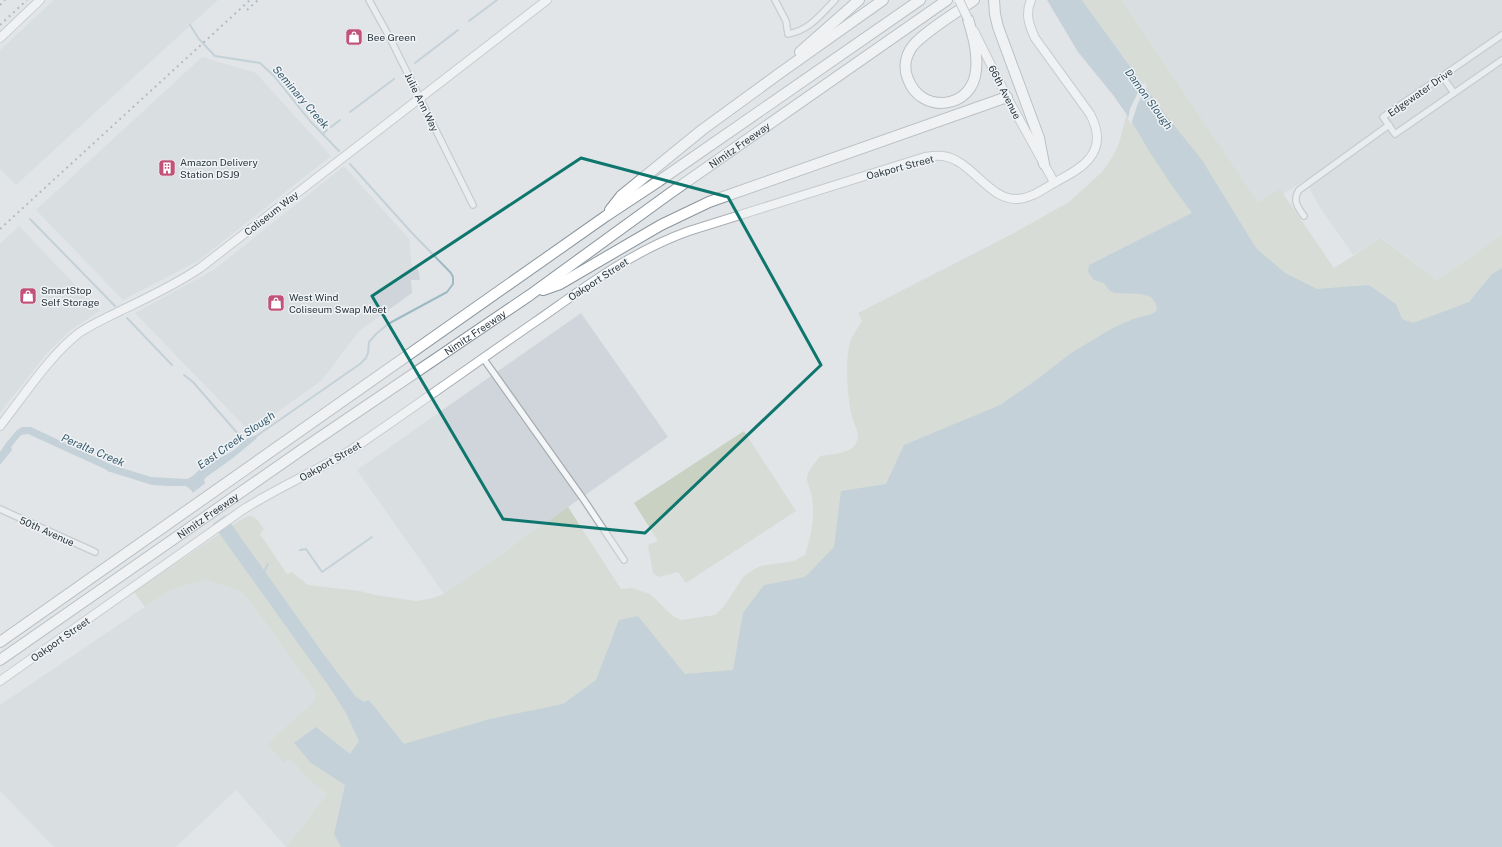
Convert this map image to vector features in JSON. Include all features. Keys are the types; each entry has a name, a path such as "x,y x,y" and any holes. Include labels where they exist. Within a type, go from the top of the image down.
{"highway":[{"path":"780,73 800,52 859,0"},
{"path":"606,216 621,196 702,130 883,0"},
{"name":"Nimitz Freeway","path":"0,642 606,216 666,177 920,0"},
{"name":"Nimitz Freeway","path":"0,660 204,518 530,295 669,194 947,0"},
{"path":"968,19 976,51 976,71 973,82 968,91 953,102 929,102 917,94 910,86 906,74 905,63 910,50 917,40 974,0"},
{"path":"994,0 998,27 1039,138 1044,164"},
{"path":"530,295 560,284 661,224 709,202 1007,97"}],"main road":[{"path":"0,38 40,0"},
{"name":"Coliseum Way","path":"0,426 57,354 80,332 175,283 200,268 547,0"},
{"name":"66th Avenue","path":"959,0 1007,97 1054,182"},
{"name":"Oakport Street","path":"0,682 234,516 264,497 351,450 604,274 661,242 689,231 925,157 944,156 953,159 962,164 992,189 1010,198 1018,199 1038,193 1086,163 1093,155 1097,144 1098,135 1095,125 1090,114 1035,38 1030,28 1028,18 1028,9 1031,0"}],"street":[{"name":"Julie Ann Way","path":"369,0 391,40 473,205"},
{"path":"775,0 786,21 788,34 798,32 806,28 835,0"},
{"name":"Edgewater Drive","path":"1502,34 1383,117 1395,134 1502,60"},
{"path":"1442,76 1454,93"},
{"path":"1304,216 1296,205 1296,194 1299,190 1389,125"},
{"path":"483,358 581,496 624,560"},
{"name":"50th Avenue","path":"0,509 95,552"}],"highlighted area":[{"path":"581,158 728,197 821,365 645,533 503,519 372,296"}],"shaded area":[{"path":"54,0 218,0 16,185 0,169 0,50"},
{"path":"1082,0 1122,0 1258,203 1280,189 1334,268 1381,238 1437,280 1502,235 1502,847 286,847 327,794 307,778 290,759 284,763 267,744 314,701 316,693 252,604 240,591 207,580 167,592 145,607 134,592 237,522 246,517 252,516 258,520 264,529 260,534 287,574 292,572 308,585 360,591 375,595 416,601 433,598 444,594 568,507 621,589 633,588 650,594 673,616 681,620 715,615 725,605 743,577 751,571 760,566 794,561 805,555 813,520 812,497 807,480 809,472 820,456 834,454 850,449 856,443 858,436 852,417 849,399 847,365 849,345 862,321 858,313 1014,233 1069,202 1103,171 1113,156 1119,143 1129,105 1142,82"},
{"path":"1122,0 1502,0 1502,235 1437,280 1382,238 1353,255 1319,206 1305,180 1256,212 1164,62"},
{"name":"Amazon Delivery Station DSJ9","path":"202,57 256,73 331,156 198,261 123,300 36,210"},
{"name":"West Wind Coliseum Swap Meet","path":"344,166 409,239 412,267 418,268 420,280 411,280 412,293 359,331 322,380 250,432 135,313 215,269"},
{"path":"19,226 100,311 72,329 47,353 0,413 0,244"},
{"path":"581,313 668,437 444,594 357,470"},
{"path":"744,431 796,511 686,583 678,572 659,577 653,573 648,545 658,541 634,503"},
{"path":"207,580 240,591 252,604 316,693 314,701 267,744 285,763 290,759 307,778 327,794 286,847 236,790 176,847 54,847 0,791 0,705 167,592"}],"water":[{"name":"Damon Slough","path":"1047,0 1082,0 1161,109 1202,160 1256,248 1285,273 1317,289 1369,285 1396,304 1402,319 1413,323 1469,302 1492,274 1502,268 1502,847 341,847 334,834 345,785 311,763 294,743 316,727 350,754 359,741 346,713 328,685 214,526 191,490 186,486 152,485 107,471 28,434 21,435 11,447 12,450 0,465 0,452 6,443 17,430 22,427 31,427 112,465 151,477 187,479 206,465 225,456 236,448 243,440 258,435 256,439 205,478 204,481 227,518 322,652 356,697 364,702 369,700 404,744 490,719 563,704 596,680 619,620 638,616 685,674 733,670 743,613 764,585 805,577 834,547 841,491 886,484 904,445 1000,405 1039,378 1071,353 1111,329 1133,319 1152,314 1157,310 1156,304 1151,297 1141,294 1114,293 1109,290 1104,283 1094,280 1088,272 1089,265 1192,213 1170,183 1132,122 1113,95 1078,52"}],"pier":[{"path":"1144,82 1147,86 1138,103 1131,124 1128,119 1130,109"},
{"path":"207,482 227,514 211,525 191,494"}],"waterway":[{"path":"469,21 497,0"},
{"name":"Seminary Creek","path":"190,25 199,39 215,56 260,63 274,76 310,121 339,151"},
{"path":"415,63 458,30"},
{"path":"350,112 394,79"},
{"path":"331,127 340,120"},
{"name":"Seminary Creek","path":"323,134 327,130"},
{"name":"East Creek Slough","path":"255,437 360,364 366,358 369,342 388,324 447,292 453,284 453,277 451,273 412,233 350,164"},
{"path":"30,219 115,306"},
{"path":"127,318 172,365"},
{"path":"184,375 193,382 245,442"},
{"path":"300,550 306,549 322,572 372,537"},
{"path":"264,572 268,564"}],"railway":[{"path":"0,5 5,0"},
{"path":"0,25 27,0"},
{"path":"0,229 250,0"},
{"path":"247,10 258,0"}],"place":[{"name":"Bee Green","path":"354,37"},
{"name":"Amazon Delivery Station DSJ9","path":"167,168"},
{"name":"SmartStop Self Storage","path":"28,296"},
{"name":"West Wind Coliseum Swap Meet","path":"276,303"}],"water label":[{"name":"Peralta Creek","path":"93,450"}]}
